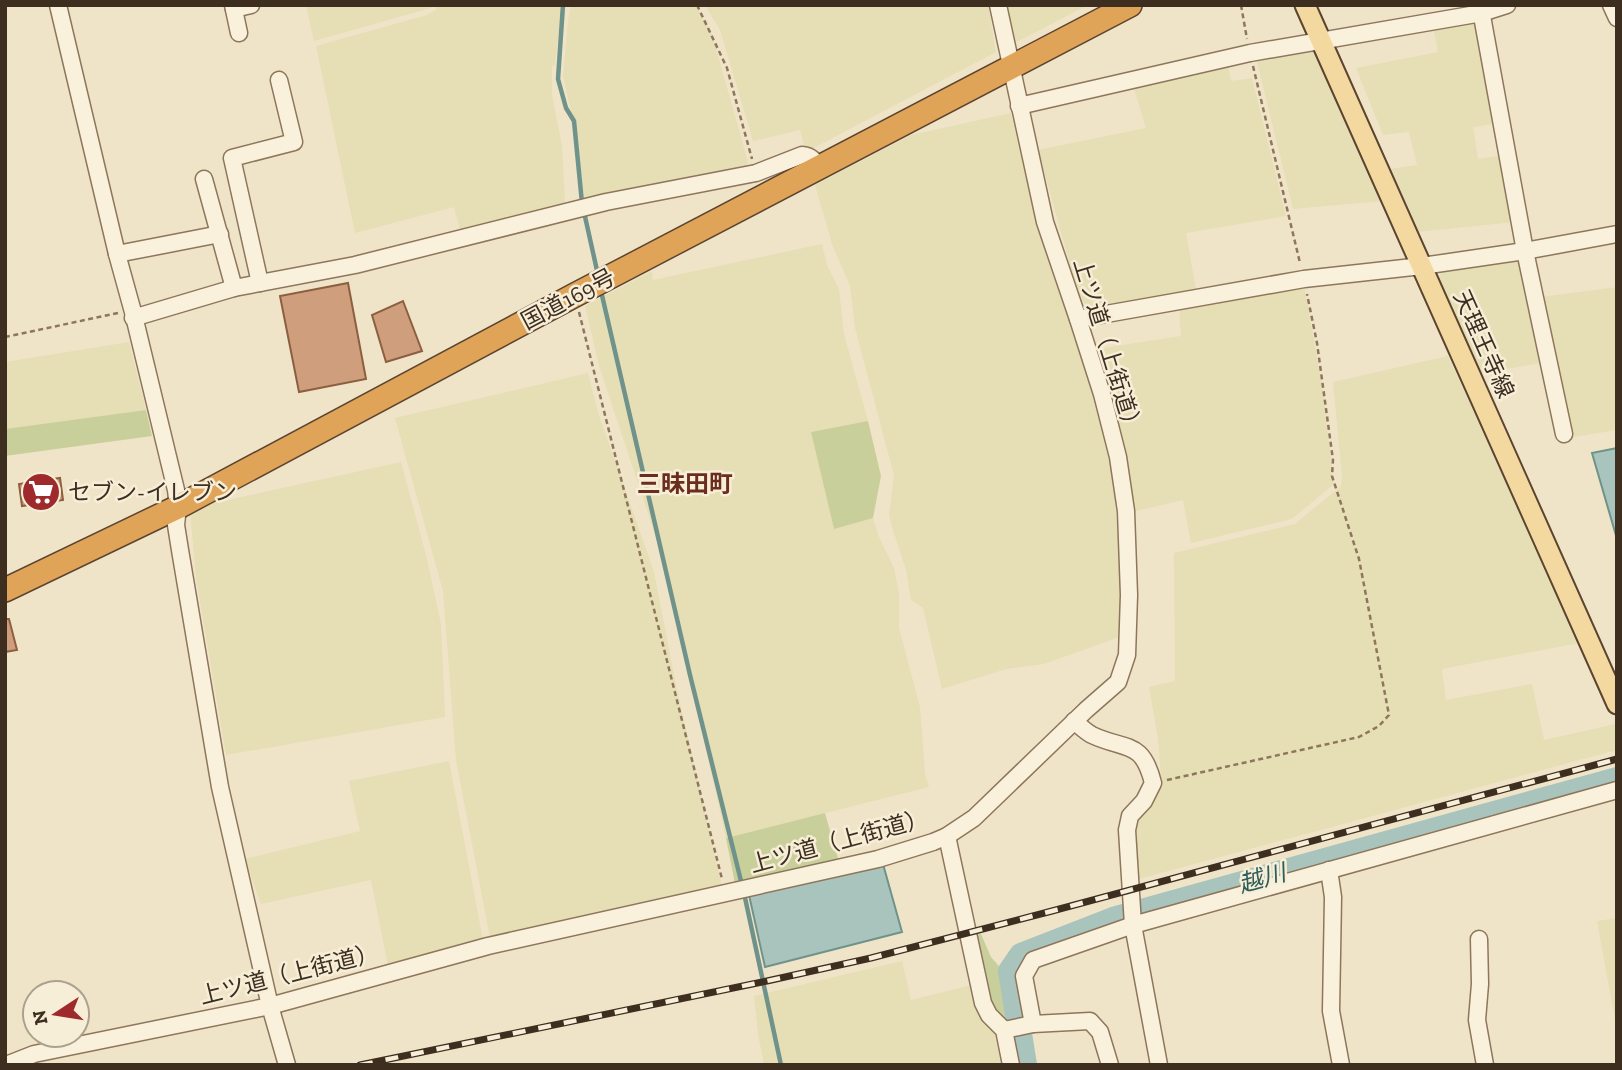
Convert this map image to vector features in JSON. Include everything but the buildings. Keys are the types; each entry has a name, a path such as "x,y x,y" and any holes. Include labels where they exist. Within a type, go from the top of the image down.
{"highway":[{"name":"国道169号","path":"5,590 178,507 575,295 1129,5"}],"main road":[{"name":"天理王寺線","path":"1305,5 1617,704"}],"street":[{"path":"58,5 176,490 176,525 220,787 270,1006 287,1065"},
{"path":"239,33 233,7 251,5"},
{"name":"上ツ道（上街道）","path":"6,1065 34,1054 270,1006 488,946 878,859 947,836 974,818 1118,682 1127,655 1129,595 1126,512 1118,457 1102,394 1045,222 998,5"},
{"path":"1019,106 1250,53 1507,5"},
{"path":"1611,5 1617,18"},
{"path":"1481,9 1525,251 1564,434"},
{"path":"260,283 232,159 294,142 279,80"},
{"path":"133,315 234,288 355,265 606,202 756,173 802,155 814,159 819,169"},
{"path":"204,179 234,288"},
{"path":"117,254 220,234"},
{"path":"1078,318 1304,279 1422,266 1617,234"},
{"path":"1074,721 1090,734 1132,748 1142,755 1149,766 1153,783 1144,802 1130,816 1127,830 1133,925 1158,1065"},
{"path":"1033,1024 1024,976 1033,960 1133,925 1617,790"},
{"path":"947,836 983,1003 989,1015 1003,1030 1011,1065"},
{"path":"1329,870 1333,897 1331,1011 1341,1065"},
{"path":"1479,939 1480,984 1477,1020 1485,1065"},
{"path":"1003,1030 1033,1024 1090,1021 1100,1032 1110,1065"}],"path":[{"path":"697,5 727,68 756,173"},
{"path":"1153,783 1359,737 1379,726 1389,715 1359,559 1332,476 1333,460 1321,369 1304,279 1241,5"},
{"path":"575,295 726,894"},
{"path":"5,337 119,313 133,315"}],"shaded area":[{"path":"306,5 431,5 431,8 314,41"},
{"path":"435,5 562,5 555,65 552,66 552,95 562,146 565,203 460,230 454,207 355,233 316,46 427,15 436,10"},
{"path":"571,5 695,5 712,34 748,162 746,166 584,202 578,143 563,76"},
{"path":"705,5 988,5 996,52 806,152 800,130 753,141 720,30"},
{"path":"1006,5 1088,5 1013,44"},
{"path":"1481,17 1499,123 1473,127 1478,159 1504,155 1515,222 1417,232 1389,169 1417,165 1409,132 1383,135 1356,68 1438,52 1433,26"},
{"path":"1312,49 1316,51 1382,201 1293,209 1257,62 1258,59"},
{"path":"1227,60 1231,81 1252,78 1286,216 1186,233 1196,290 1091,309 1082,301 1073,275 1038,150 1146,128 1132,82"},
{"path":"1011,113 1034,211 1092,389 1113,479 1120,561 1122,636 1044,664 1006,669 942,689 923,608 911,600 906,570 889,515 894,476 855,328 850,286 832,244 815,185 911,135"},
{"path":"822,244 827,265 839,289 844,334 868,421 811,432 834,529 873,518 894,568 899,594 899,628 920,707 925,774 929,787 726,838 662,555 599,366 585,306 652,271 653,280"},
{"path":"1521,259 1545,362 1480,374 1437,280 1444,268"},
{"path":"1304,285 1322,385 1334,484 1292,519 1191,543 1183,500 1132,512 1127,462 1096,349 1181,336 1179,307"},
{"path":"1617,287 1617,430 1574,437 1541,297"},
{"path":"129,342 146,410 5,429 5,362"},
{"path":"1448,356 1579,643 1442,669 1446,700 1532,684 1544,740 1615,724 1617,750 1139,879 1135,855 1136,820 1158,794 1161,780 1158,738 1149,687 1175,681 1174,553 1295,524 1341,486 1333,382"},
{"path":"588,373 598,412 654,572 677,690 722,887 490,938 456,760 443,591 395,418"},
{"path":"401,462 441,624 445,717 226,755 196,578 190,512 205,505"},
{"path":"449,761 483,940 388,966 371,880 261,904 245,859 360,831 349,781"},
{"path":"1617,918 1617,1031 1597,921"},
{"path":"902,961 911,1000 976,984 993,1027 1001,1065 764,1065 754,996"}],"green space":[{"path":"146,410 152,436 5,456 5,429"},
{"path":"868,421 881,476 873,518 834,529 811,432"},
{"path":"825,813 839,862 735,884 726,838"},
{"path":"981,934 991,957 1011,980 1018,1026 990,1014 969,936"}],"water":[{"path":"1617,448 1617,539 1592,453"},
{"path":"883,864 902,932 765,967 749,895"}],"waterway":[{"path":"563,5 558,79 566,108 574,121 582,203"},
{"path":"584,212 598,275"},
{"path":"601,291 742,885"},
{"name":"越川","path":"1025,1065 1010,971 1021,955 1116,918 1617,779"},
{"path":"744,893 781,1065"}],"railway":[{"path":"360,1065 871,958 1617,759"}],"place":[{"name":"セブン-イレブン","path":"41,492"}],"district":[{"name":"三昧田町","path":"685,483"}]}
